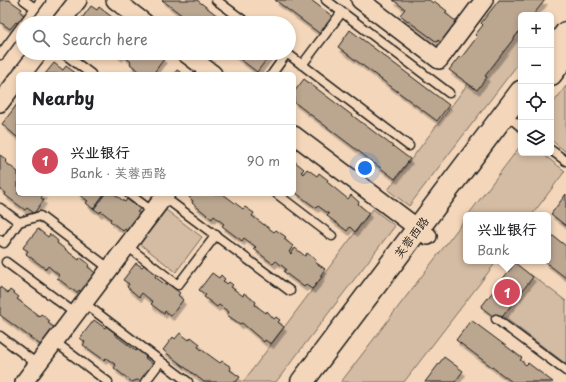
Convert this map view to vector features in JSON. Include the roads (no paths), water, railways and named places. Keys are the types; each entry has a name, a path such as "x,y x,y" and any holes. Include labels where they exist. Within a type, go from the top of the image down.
{"main road":[{"path":"554,49 566,33"},
{"path":"554,70 566,54"},
{"name":"芙蓉西路","path":"316,382 518,96"},
{"name":"芙蓉西路","path":"302,382 423,232 518,122"}],"street":[{"path":"65,16 78,0"},
{"path":"115,0 136,16"},
{"path":"360,0 439,60 484,0"},
{"path":"24,72 33,60"},
{"path":"194,60 210,72"},
{"path":"0,103 16,82"},
{"path":"296,137 423,232"},
{"path":"24,382 164,196"}],"lane":[{"path":"24,0 35,8"},
{"path":"30,16 42,0"},
{"path":"216,0 238,16"},
{"path":"326,0 449,93"},
{"path":"302,64 342,12"},
{"path":"0,55 16,34"},
{"path":"72,60 88,72"},
{"path":"273,72 282,60"},
{"path":"296,60 409,146"},
{"path":"554,152 566,161"},
{"path":"132,196 152,212"},
{"path":"166,196 216,236 290,291"},
{"path":"280,196 332,236"},
{"path":"0,208 19,222"},
{"path":"0,240 4,243 19,222 40,216 110,269"},
{"path":"127,246 178,285 216,236"},
{"path":"6,262 161,361 188,382"},
{"path":"496,319 566,371"},
{"path":"0,336 38,364"},
{"path":"55,342 108,382"},
{"path":"145,382 161,361"}],"place":[{"name":"兴业银行","path":"507,292"}]}
